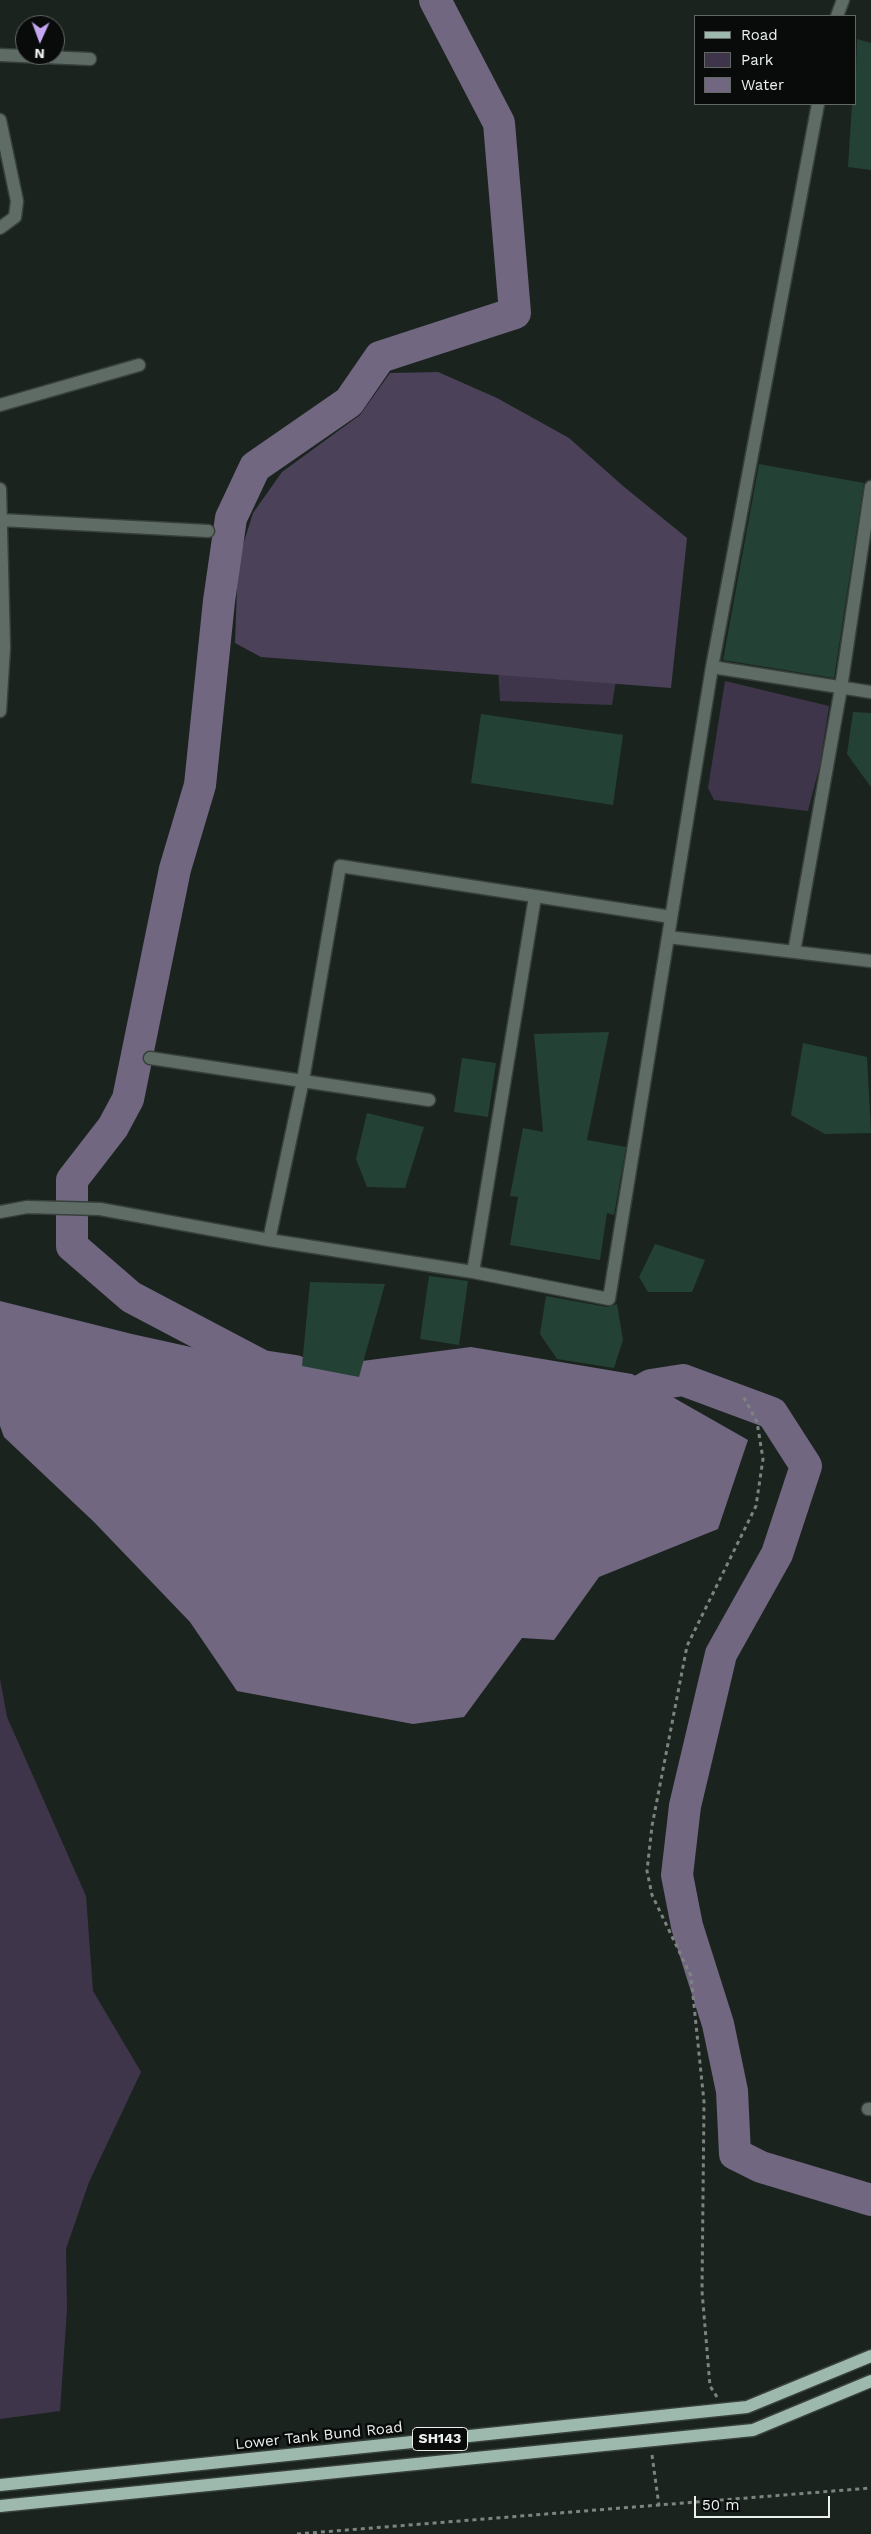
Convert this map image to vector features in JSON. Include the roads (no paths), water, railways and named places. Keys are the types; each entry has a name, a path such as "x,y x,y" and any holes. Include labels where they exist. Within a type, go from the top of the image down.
{"main road":[{"name":"Lower Tank Bund Road","path":"0,2485 747,2408 871,2356"},
{"name":"SH143","path":"0,2506 753,2430 871,2381"}],"street":[{"path":"837,15 843,0"},
{"path":"0,55 90,59"},
{"path":"0,1212 27,1207 100,1209 269,1240 474,1272 609,1300 712,667 818,105"},
{"path":"0,120 17,201 15,217 0,228"},
{"path":"0,405 139,365"},
{"path":"794,952 841,688 871,487"},
{"path":"0,489 2,648 0,712"},
{"path":"1,520 208,531"},
{"path":"712,667 871,692"},
{"path":"269,1240 303,1080 340,866 671,917"},
{"path":"474,1272 535,897"},
{"path":"668,937 871,961"},
{"path":"150,1058 429,1100"}],"water":[{"path":"0,1301 132,1334 259,1362 362,1361 471,1347 632,1374 748,1440 718,1529 599,1577 554,1640 522,1638 464,1717 413,1724 237,1691 190,1622 94,1522 4,1437 0,1426"}],"waterway":[{"path":"295,1371 262,1366 131,1297 72,1246 72,1180 113,1127 128,1099 175,869 200,785 219,601 231,518 255,467 349,402 380,357 515,313 499,123 435,0"},
{"path":"612,1407 651,1385 683,1380 772,1413 806,1466 777,1554 721,1654 685,1806 677,1875 687,1926 718,2024 732,2091 735,2154 761,2167 871,2200"}]}
